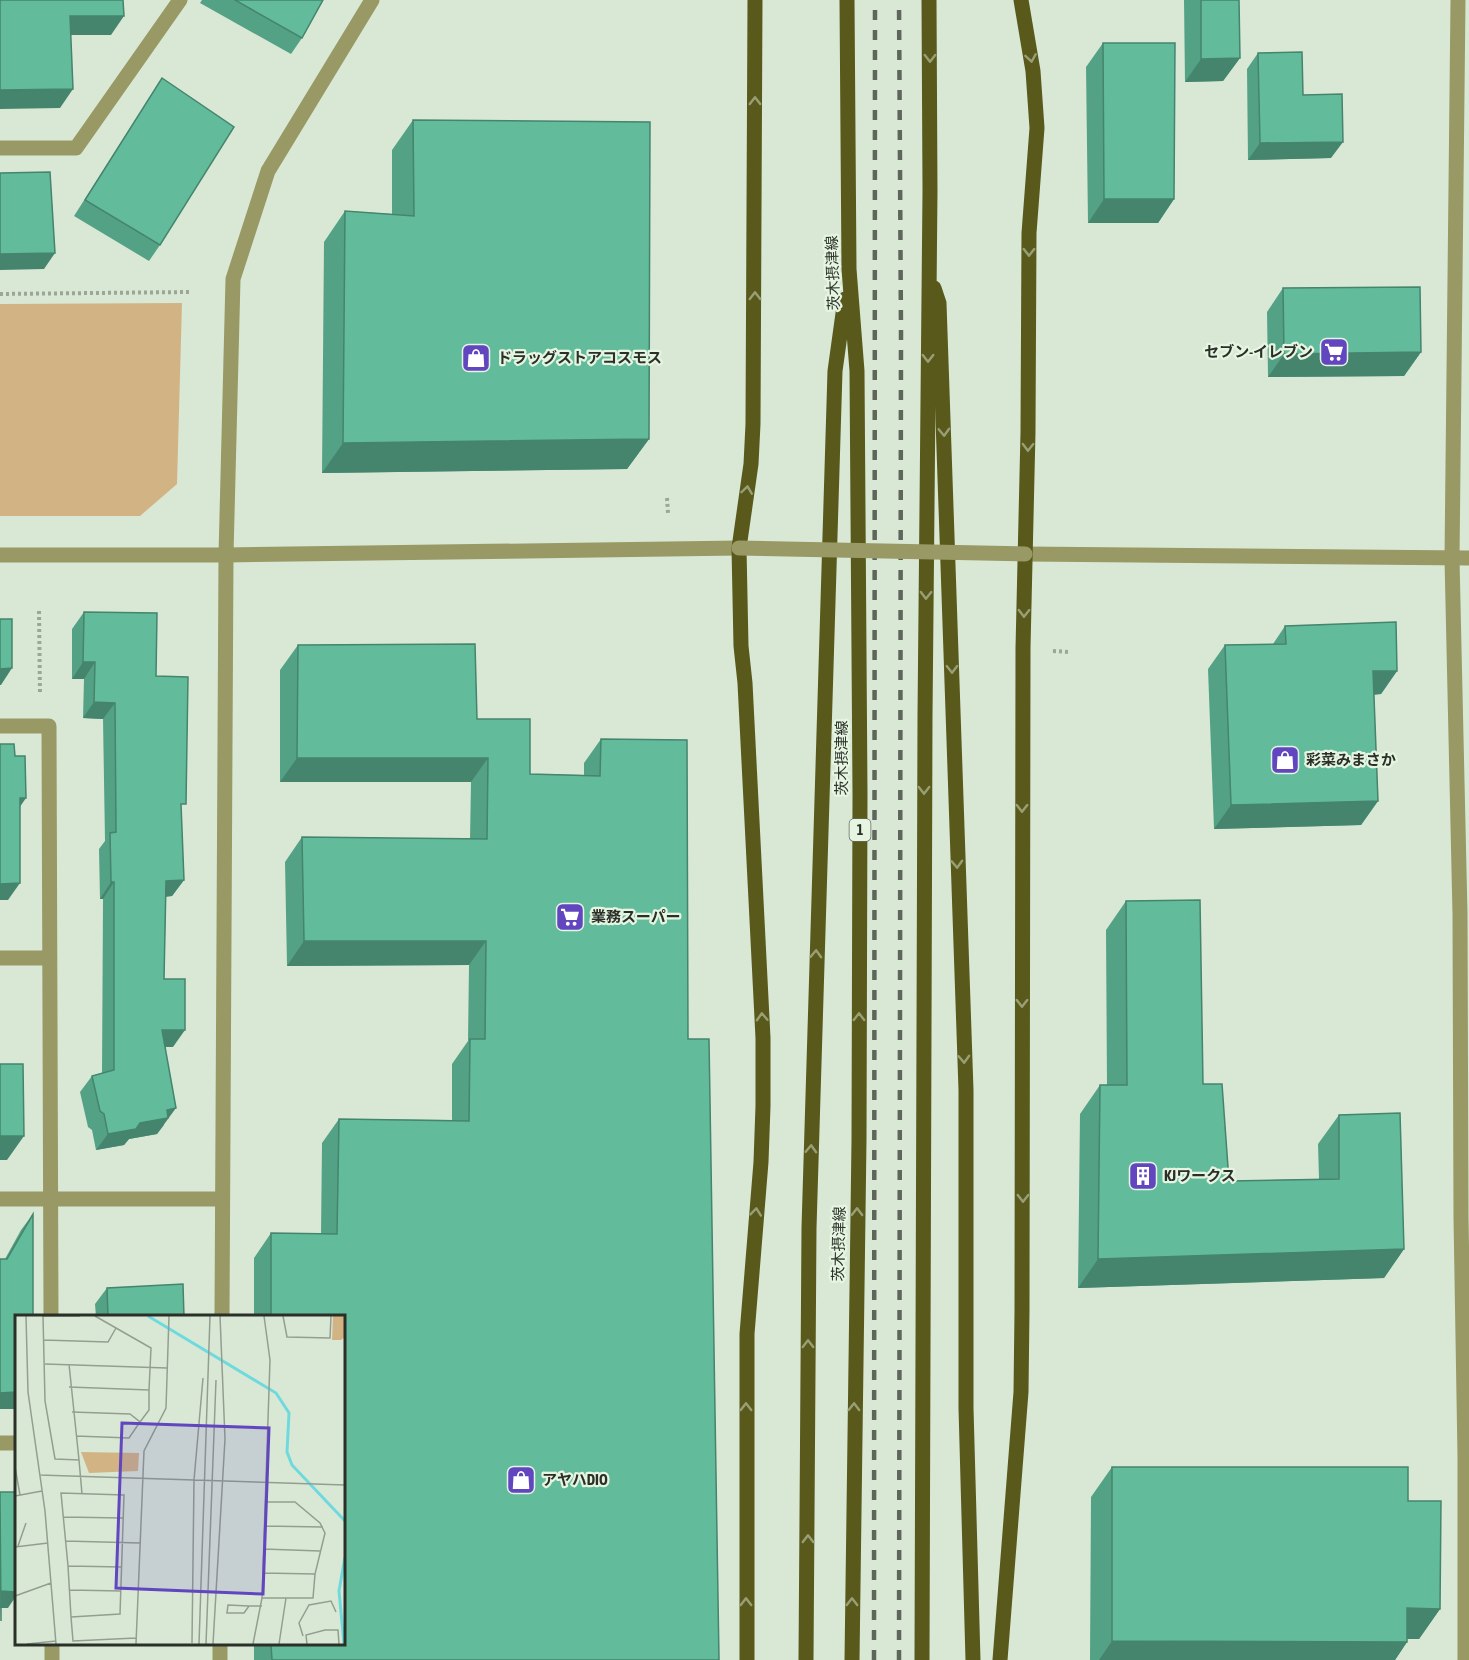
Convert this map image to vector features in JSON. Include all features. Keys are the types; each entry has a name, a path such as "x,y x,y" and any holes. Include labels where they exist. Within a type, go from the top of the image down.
{"main road":[{"path":"747,1660 747,1334 761,1162 763,1038 741,646 739,548 751,464 753,424 755,0"},
{"name":"茨木摂津線","path":"847,0 849,269 856,370 860,782 859,1128 852,1660"},
{"path":"922,1660 929,0"},
{"path":"1000,1660 1021,1392 1023,710 1029,233 1037,128 1033,70 1021,0"},
{"path":"806,1660 808,1238 814,1030 835,370 849,269"},
{"path":"929,271 939,303 966,1090 966,1408 973,1660"}],"street":[{"path":"0,148 76,148 180,0"},
{"path":"222,1315 226,555 233,279 268,171 372,0"},
{"path":"1458,0 1452,559 1462,741 1467,1456 1464,1660"},
{"path":"0,555 226,555 739,548 1026,554 1469,558"},
{"path":"0,726 49,726 51,1315"},
{"path":"0,958 50,958"},
{"path":"0,1199 222,1199"}],"path":[{"path":"0,294 189,292"},
{"path":"667,498 668,513"},
{"path":"39,611 40,726"},
{"path":"1049,651 1070,652"}],"shaded area":[{"path":"182,303 177,484 140,516 0,516 0,304"}],"building":[{"path":"0,0 123,0 124,16 70,16 73,89 0,90"},
{"path":"235,0 323,0 302,38"},
{"path":"1201,0 1239,0 1240,58 1201,59"},
{"path":"1103,43 1175,43 1174,199 1104,199"},
{"path":"1302,52 1303,95 1342,94 1343,142 1260,143 1258,53"},
{"path":"162,78 234,127 160,245 85,200"},
{"name":"ドラッグストアコスモス","path":"413,120 650,122 649,439 343,443 345,211 414,216"},
{"path":"50,172 55,253 0,254 0,173"},
{"path":"1420,287 1421,352 1284,354 1283,288"},
{"path":"84,612 157,613 156,676 188,677 186,804 181,804 184,880 166,881 164,979 185,979 185,1030 162,1030 176,1108 167,1110 168,1118 140,1123 136,1129 108,1134 92,1076 114,1070 114,882 111,882 110,833 116,832 115,703 94,702 95,662 83,662"},
{"path":"0,619 12,619 12,668 0,669"},
{"name":"彩菜みまさか","path":"1396,622 1397,671 1373,671 1378,801 1231,805 1225,645 1286,644 1285,626"},
{"path":"475,644 477,719 530,719 530,774 600,776 601,739 687,740 688,1039 709,1039 719,1660 272,1660 271,1645 345,1645 345,1315 271,1315 271,1233 337,1234 339,1119 469,1121 470,1039 485,1039 486,941 304,941 302,837 487,839 488,758 297,758 298,645"},
{"path":"0,744 14,744 15,756 25,756 26,798 20,798 20,883 0,884"},
{"path":"1200,900 1203,1084 1222,1084 1229,1181 1339,1179 1339,1115 1400,1113 1404,1249 1098,1259 1100,1085 1127,1085 1126,901"},
{"path":"0,1064 23,1064 24,1136 0,1136"},
{"path":"33,1214 33,1315 15,1315 15,1392 0,1393 0,1259 7,1259"},
{"path":"183,1284 184,1315 108,1315 107,1288"},
{"path":"1112,1467 1408,1467 1408,1501 1441,1501 1440,1609 1407,1608 1407,1642 1112,1641"},
{"path":"0,1492 15,1492 15,1592 1,1591 1,1621"}],"railway":[{"path":"874,1660 875,0"},
{"path":"899,0 901,333 899,1660"}],"place":[{"name":"セブン-イレブン","path":"1334,352"},
{"name":"ドラッグストアコスモス","path":"476,358"},
{"name":"彩菜みまさか","path":"1285,760"},
{"name":"業務スーパー","path":"570,917"},
{"name":"KJワークス","path":"1143,1176"},
{"name":"アヤハDIO","path":"521,1480"}]}
